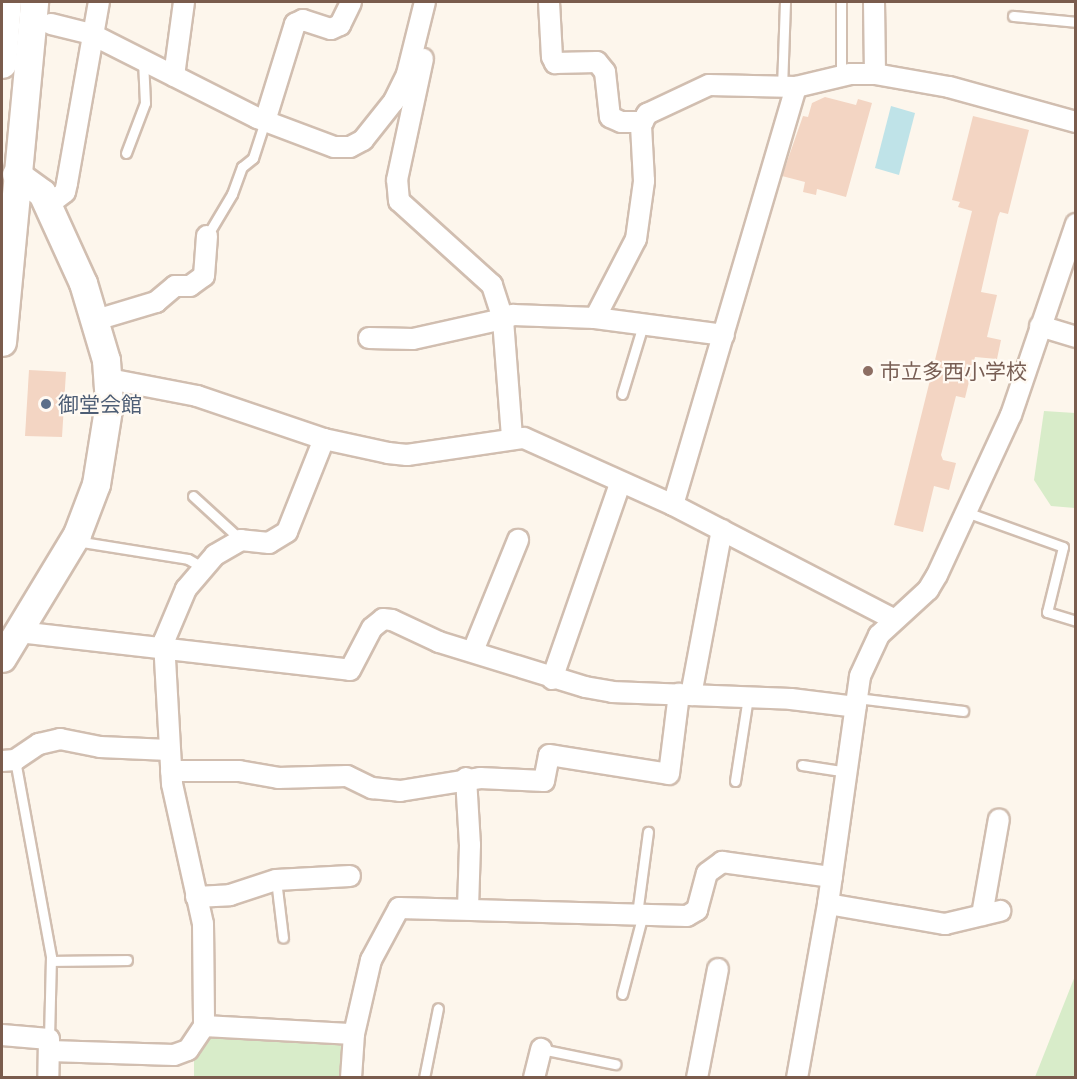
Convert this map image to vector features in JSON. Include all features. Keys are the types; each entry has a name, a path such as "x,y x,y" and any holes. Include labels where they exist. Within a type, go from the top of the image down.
{"street":[{"path":"48,205 65,192 68,183 91,34 99,2"},
{"path":"174,76 184,2"},
{"path":"265,121 295,24 303,20 331,29 340,25 351,2"},
{"path":"2,64 5,10 39,14 91,34 265,121 334,147 350,147 363,140 398,92 425,2"},
{"path":"549,2 552,57 555,63 597,62 605,72 610,117 621,122 643,122"},
{"path":"874,2 875,74"},
{"path":"2,342 16,174 39,14"},
{"path":"420,24 424,52 397,180 399,201 492,285 503,319 512,437"},
{"path":"595,318 636,239 644,181 643,122 647,114 709,85 789,88 841,76 875,74 960,89 1076,122"},
{"path":"673,506 724,335 789,88"},
{"path":"2,658 74,541 96,484 104,450 109,379 96,320 48,205 37,188 16,174"},
{"path":"797,1077 828,904 856,703 869,652 893,619 928,590 966,512 1011,415 1076,224"},
{"path":"96,320 156,302 175,286 190,286 204,276 207,236"},
{"path":"369,338 412,339 513,315 595,318 724,335"},
{"path":"1040,326 1076,338"},
{"path":"109,379 197,396 324,439 407,455 512,437 524,438 722,530 893,619"},
{"path":"2,1035 49,1045 174,1055 188,1050 204,1026 205,963 196,897 171,771 163,651 175,610 202,567 230,544 242,540 269,543 287,532 324,439"},
{"path":"552,679 620,484"},
{"path":"171,771 239,771 278,778 347,776 372,788 400,791 466,778 544,781 549,755 669,774 722,530"},
{"path":"472,651 518,540"},
{"path":"19,632 163,651 350,670 372,628 383,619 552,679 612,692 856,703"},
{"path":"8,760 39,744 60,739 100,747 169,750"},
{"path":"466,778 470,844 468,909"},
{"path":"828,904 945,924 991,913 999,819"},
{"path":"351,1077 354,1034 371,960 399,908 692,915 697,910 707,873 722,862 832,877"},
{"path":"196,897 230,895 276,880 350,876"},
{"path":"697,1077 718,969"},
{"path":"204,1026 354,1034"},
{"path":"48,1077 49,1045"},
{"path":"534,1077 541,1049"}],"lane":[{"path":"784,2 789,88"},
{"path":"841,2 841,76"},
{"path":"1013,16 1076,22"},
{"path":"126,153 145,103 143,60"},
{"path":"207,236 232,194 242,167 253,158 265,121"},
{"path":"622,394 643,325"},
{"path":"193,496 242,540"},
{"path":"966,512 1064,547 1047,612 1076,621"},
{"path":"74,541 188,559 202,567"},
{"path":"735,781 748,697"},
{"path":"856,703 963,711"},
{"path":"8,760 51,961 49,1045"},
{"path":"802,765 847,772"},
{"path":"622,994 640,914 648,832"},
{"path":"276,880 283,938"},
{"path":"51,961 128,960"},
{"path":"424,1077 438,1008"},
{"path":"541,1049 615,1064"}],"green space":[{"path":"1044,411 1075,413 1075,508 1051,506 1034,480"},
{"path":"1075,976 1075,1077 1035,1077"},
{"path":"211,1030 346,1039 345,1077 194,1078 194,1054"}],"water":[{"path":"891,106 915,113 899,175 875,168"}],"building":[{"path":"825,97 856,105 858,99 872,103 846,197 817,189 816,195 803,192 805,182 782,176 803,116 808,117 812,103"},
{"path":"973,116 1029,130 1008,214 1000,212 998,217 981,292 997,295 987,337 1001,340 997,359 975,357 965,398 956,396 941,455 943,460 956,463 949,490 934,486 923,532 894,525 972,211 958,207 960,202 952,200"},
{"name":"御堂会館","path":"29,370 66,372 62,437 25,436"}],"place":[{"name":"市立多西小学校","path":"868,371"},
{"name":"御堂会館","path":"46,404"}]}
